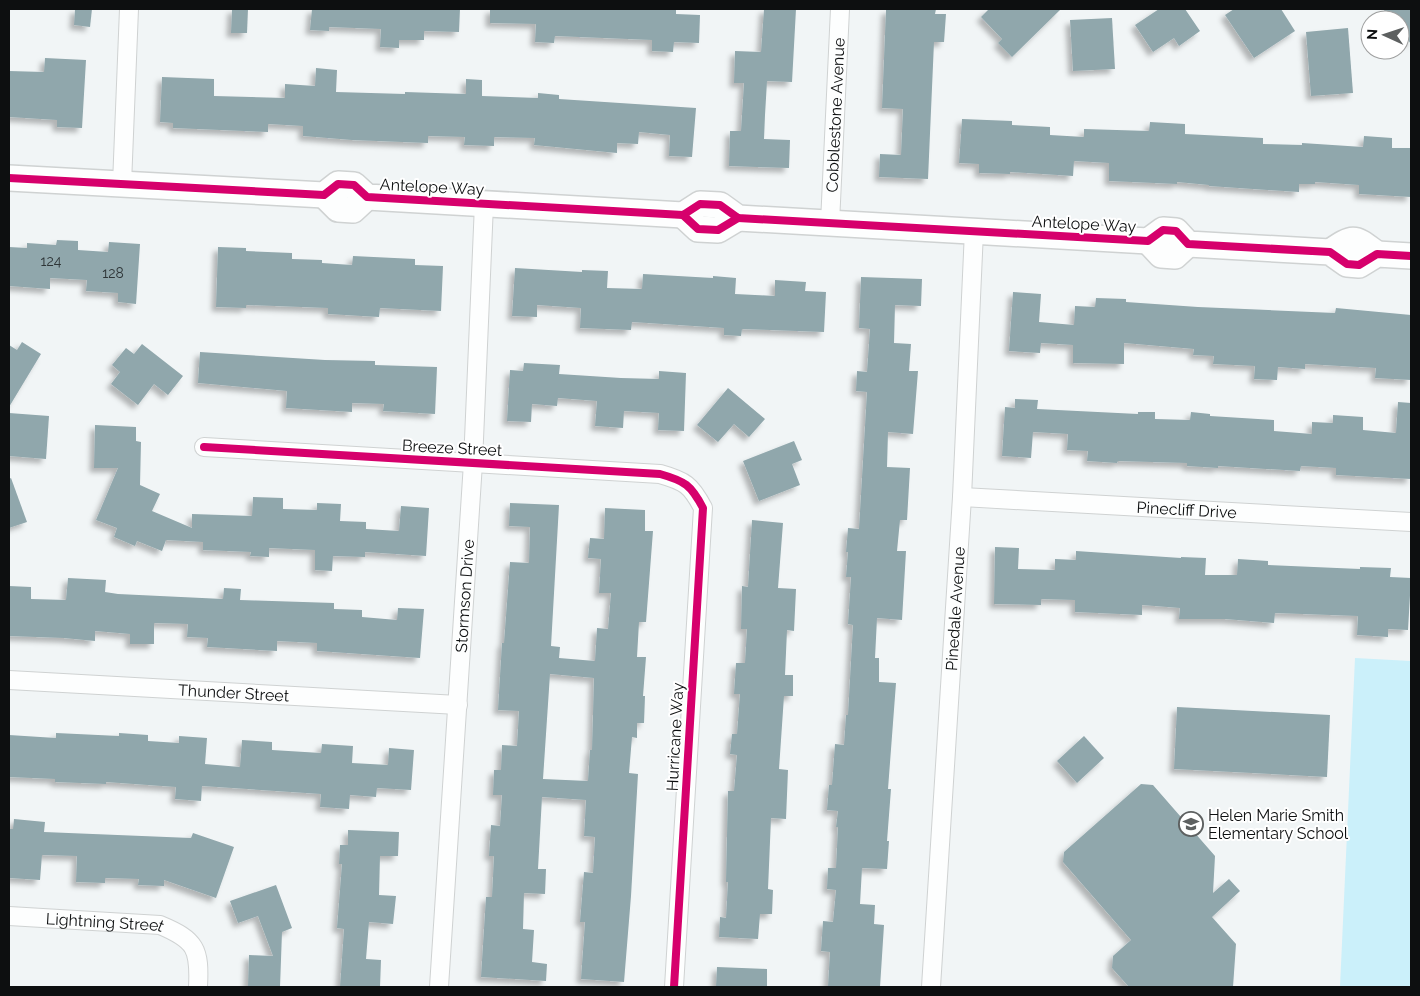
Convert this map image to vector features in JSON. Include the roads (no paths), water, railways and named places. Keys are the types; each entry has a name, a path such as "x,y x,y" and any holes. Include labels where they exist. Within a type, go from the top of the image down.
{"street":[{"path":"122,184 129,9"},
{"name":"Cobblestone Avenue","path":"830,223 840,9"},
{"name":"Antelope Way","path":"9,178 324,195 338,209 353,210 367,197 683,215 698,229 718,230 738,218 1148,241 1161,255 1175,256 1188,244 1330,252 1348,240 1360,241 1377,254 1411,256"},
{"name":"Stormson Drive","path":"439,987 472,463 484,204"},
{"name":"Pinedale Avenue","path":"931,987 962,497 974,231"},
{"name":"Breeze Street","path":"204,447 660,474 679,479 694,491"},
{"name":"Hurricane Way","path":"674,987 703,508 694,491"},
{"name":"Pinecliff Drive","path":"962,497 1411,522"},
{"name":"Thunder Street","path":"9,680 458,705"},
{"name":"Lightning Street","path":"9,916 160,925 180,933 194,946 199,967 198,987"}],"place":[{"name":"Helen Marie Smith Elementary School","path":"1191,824"}]}
